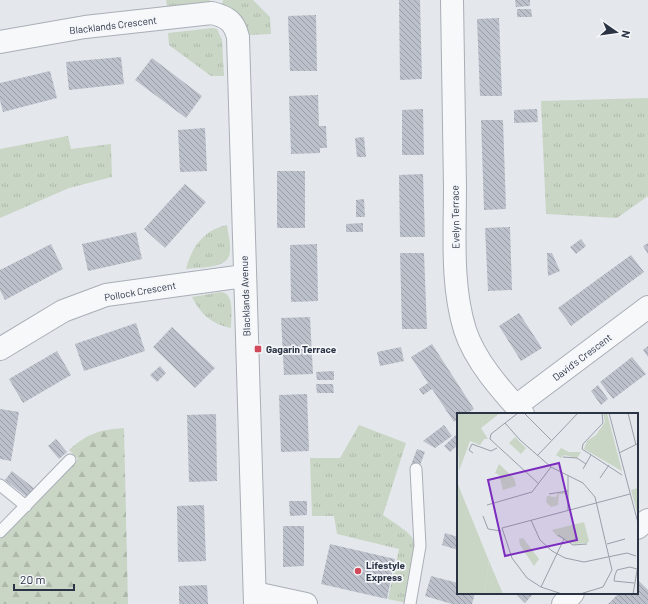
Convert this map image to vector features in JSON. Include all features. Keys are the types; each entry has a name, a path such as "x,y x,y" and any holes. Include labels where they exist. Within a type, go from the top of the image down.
{"street":[{"name":"Evelyn Terrace","path":"452,0 456,280 465,330 473,348 484,367 520,410"},
{"name":"Blacklands Crescent","path":"0,42 85,27 218,10"},
{"name":"Blacklands Avenue","path":"218,10 233,22 238,37 244,276 255,598"},
{"name":"Pollock Crescent","path":"0,349 63,311 106,295 244,276"},
{"name":"David's Crescent","path":"520,410 648,307"},
{"path":"638,527 648,520"},
{"path":"562,604 572,594"},
{"path":"255,598 306,604"}],"lane":[{"path":"0,532 70,460"},
{"path":"410,604 420,546 416,469"},
{"path":"0,485 26,506"}],"green space":[{"path":"166,0 210,0 209,3 167,6"},
{"path":"223,0 253,0 270,17 271,34 249,35 240,16 221,7"},
{"path":"212,28 217,29 222,40 224,76 211,76 169,45 168,33"},
{"path":"648,98 648,196 617,218 546,214 541,101"},
{"path":"68,136 71,149 111,144 112,177 69,188 0,218 0,149"},
{"path":"227,225 230,240 230,253 226,260 210,267 186,269 192,253 200,240 219,227"},
{"path":"221,292 228,296 230,301 232,312 231,328 224,327 208,318 199,309 192,297"},
{"path":"359,425 406,443 383,515 412,537 417,546 406,603 388,599 399,549 337,534 334,516 312,516 310,458 340,458"},
{"path":"124,428 128,604 0,604 0,539 78,459 69,450 94,433"}],"building":[{"path":"399,0 420,0 422,79 400,80"},
{"path":"515,0 530,0 530,6 516,7"},
{"path":"517,9 531,9 532,17 517,17"},
{"path":"316,15 317,71 290,71 288,16"},
{"path":"499,18 502,96 480,96 477,19"},
{"path":"121,57 124,84 69,90 66,62"},
{"path":"152,58 202,96 186,118 135,80"},
{"path":"50,71 57,98 3,112 0,100 0,83"},
{"path":"318,95 319,126 326,126 327,148 320,148 320,153 291,154 289,96"},
{"path":"423,109 424,155 402,155 402,110"},
{"path":"537,109 538,122 514,123 514,110"},
{"path":"481,120 503,120 506,209 484,210"},
{"path":"205,128 207,171 180,172 178,130"},
{"path":"364,137 366,157 357,157 355,138"},
{"path":"277,171 305,171 305,228 277,228"},
{"path":"423,174 425,237 400,237 399,175"},
{"path":"185,184 206,202 165,248 144,229"},
{"path":"364,199 365,217 356,217 356,200"},
{"path":"363,223 363,232 346,232 346,224"},
{"path":"510,227 512,290 488,291 485,228"},
{"path":"136,232 142,259 88,271 82,244"},
{"path":"581,239 586,246 576,254 570,247"},
{"path":"648,243 648,254 643,246"},
{"path":"51,244 63,269 5,300 0,290 0,270"},
{"path":"317,244 318,301 291,302 290,245"},
{"path":"400,253 424,253 427,329 402,329"},
{"path":"547,253 552,253 560,271 548,276"},
{"path":"631,255 644,272 571,326 558,308"},
{"path":"519,313 542,348 521,361 499,326"},
{"path":"310,317 313,374 284,375 281,318"},
{"path":"136,323 145,351 84,371 75,344"},
{"path":"172,327 215,368 195,388 153,347"},
{"path":"432,344 474,409 468,413 457,413 457,420 454,422 432,389 423,395 419,389 428,383 411,357"},
{"path":"648,346 648,357 643,350"},
{"path":"401,347 404,361 380,366 377,352"},
{"path":"57,351 71,375 23,403 9,379"},
{"path":"632,357 646,374 613,399 600,382"},
{"path":"160,366 166,373 157,382 150,375"},
{"path":"334,371 334,380 317,380 316,372"},
{"path":"316,384 333,384 334,393 317,393"},
{"path":"598,385 608,399 601,405 591,391"},
{"path":"307,394 309,451 281,452 279,395"},
{"path":"0,409 19,412 11,461 0,459"},
{"path":"216,414 217,481 189,482 187,415"},
{"path":"444,425 452,436 435,448 423,441"},
{"path":"457,434 457,446 450,452 444,446"},
{"path":"56,439 67,452 59,459 48,446"},
{"path":"417,449 425,452 419,468 411,465"},
{"path":"12,471 35,489 28,498 5,480"},
{"path":"289,501 307,501 307,515 290,516"},
{"path":"204,505 206,561 178,562 177,506"},
{"path":"283,526 304,526 304,566 283,567"},
{"path":"445,533 457,537 457,550 442,545"},
{"name":"Lifestyle Express","path":"330,544 395,559 387,599 321,584"},
{"path":"431,576 457,583 457,594 475,594 472,604 452,604 425,596"},
{"path":"638,580 648,590 648,604 608,604 618,594 638,594"},
{"path":"207,585 208,604 179,604 179,586"},
{"path":"516,594 533,594 525,603"}],"place":[{"name":"Gagarin Terrace","path":"258,349"},
{"name":"Lifestyle Express","path":"358,571"}]}
